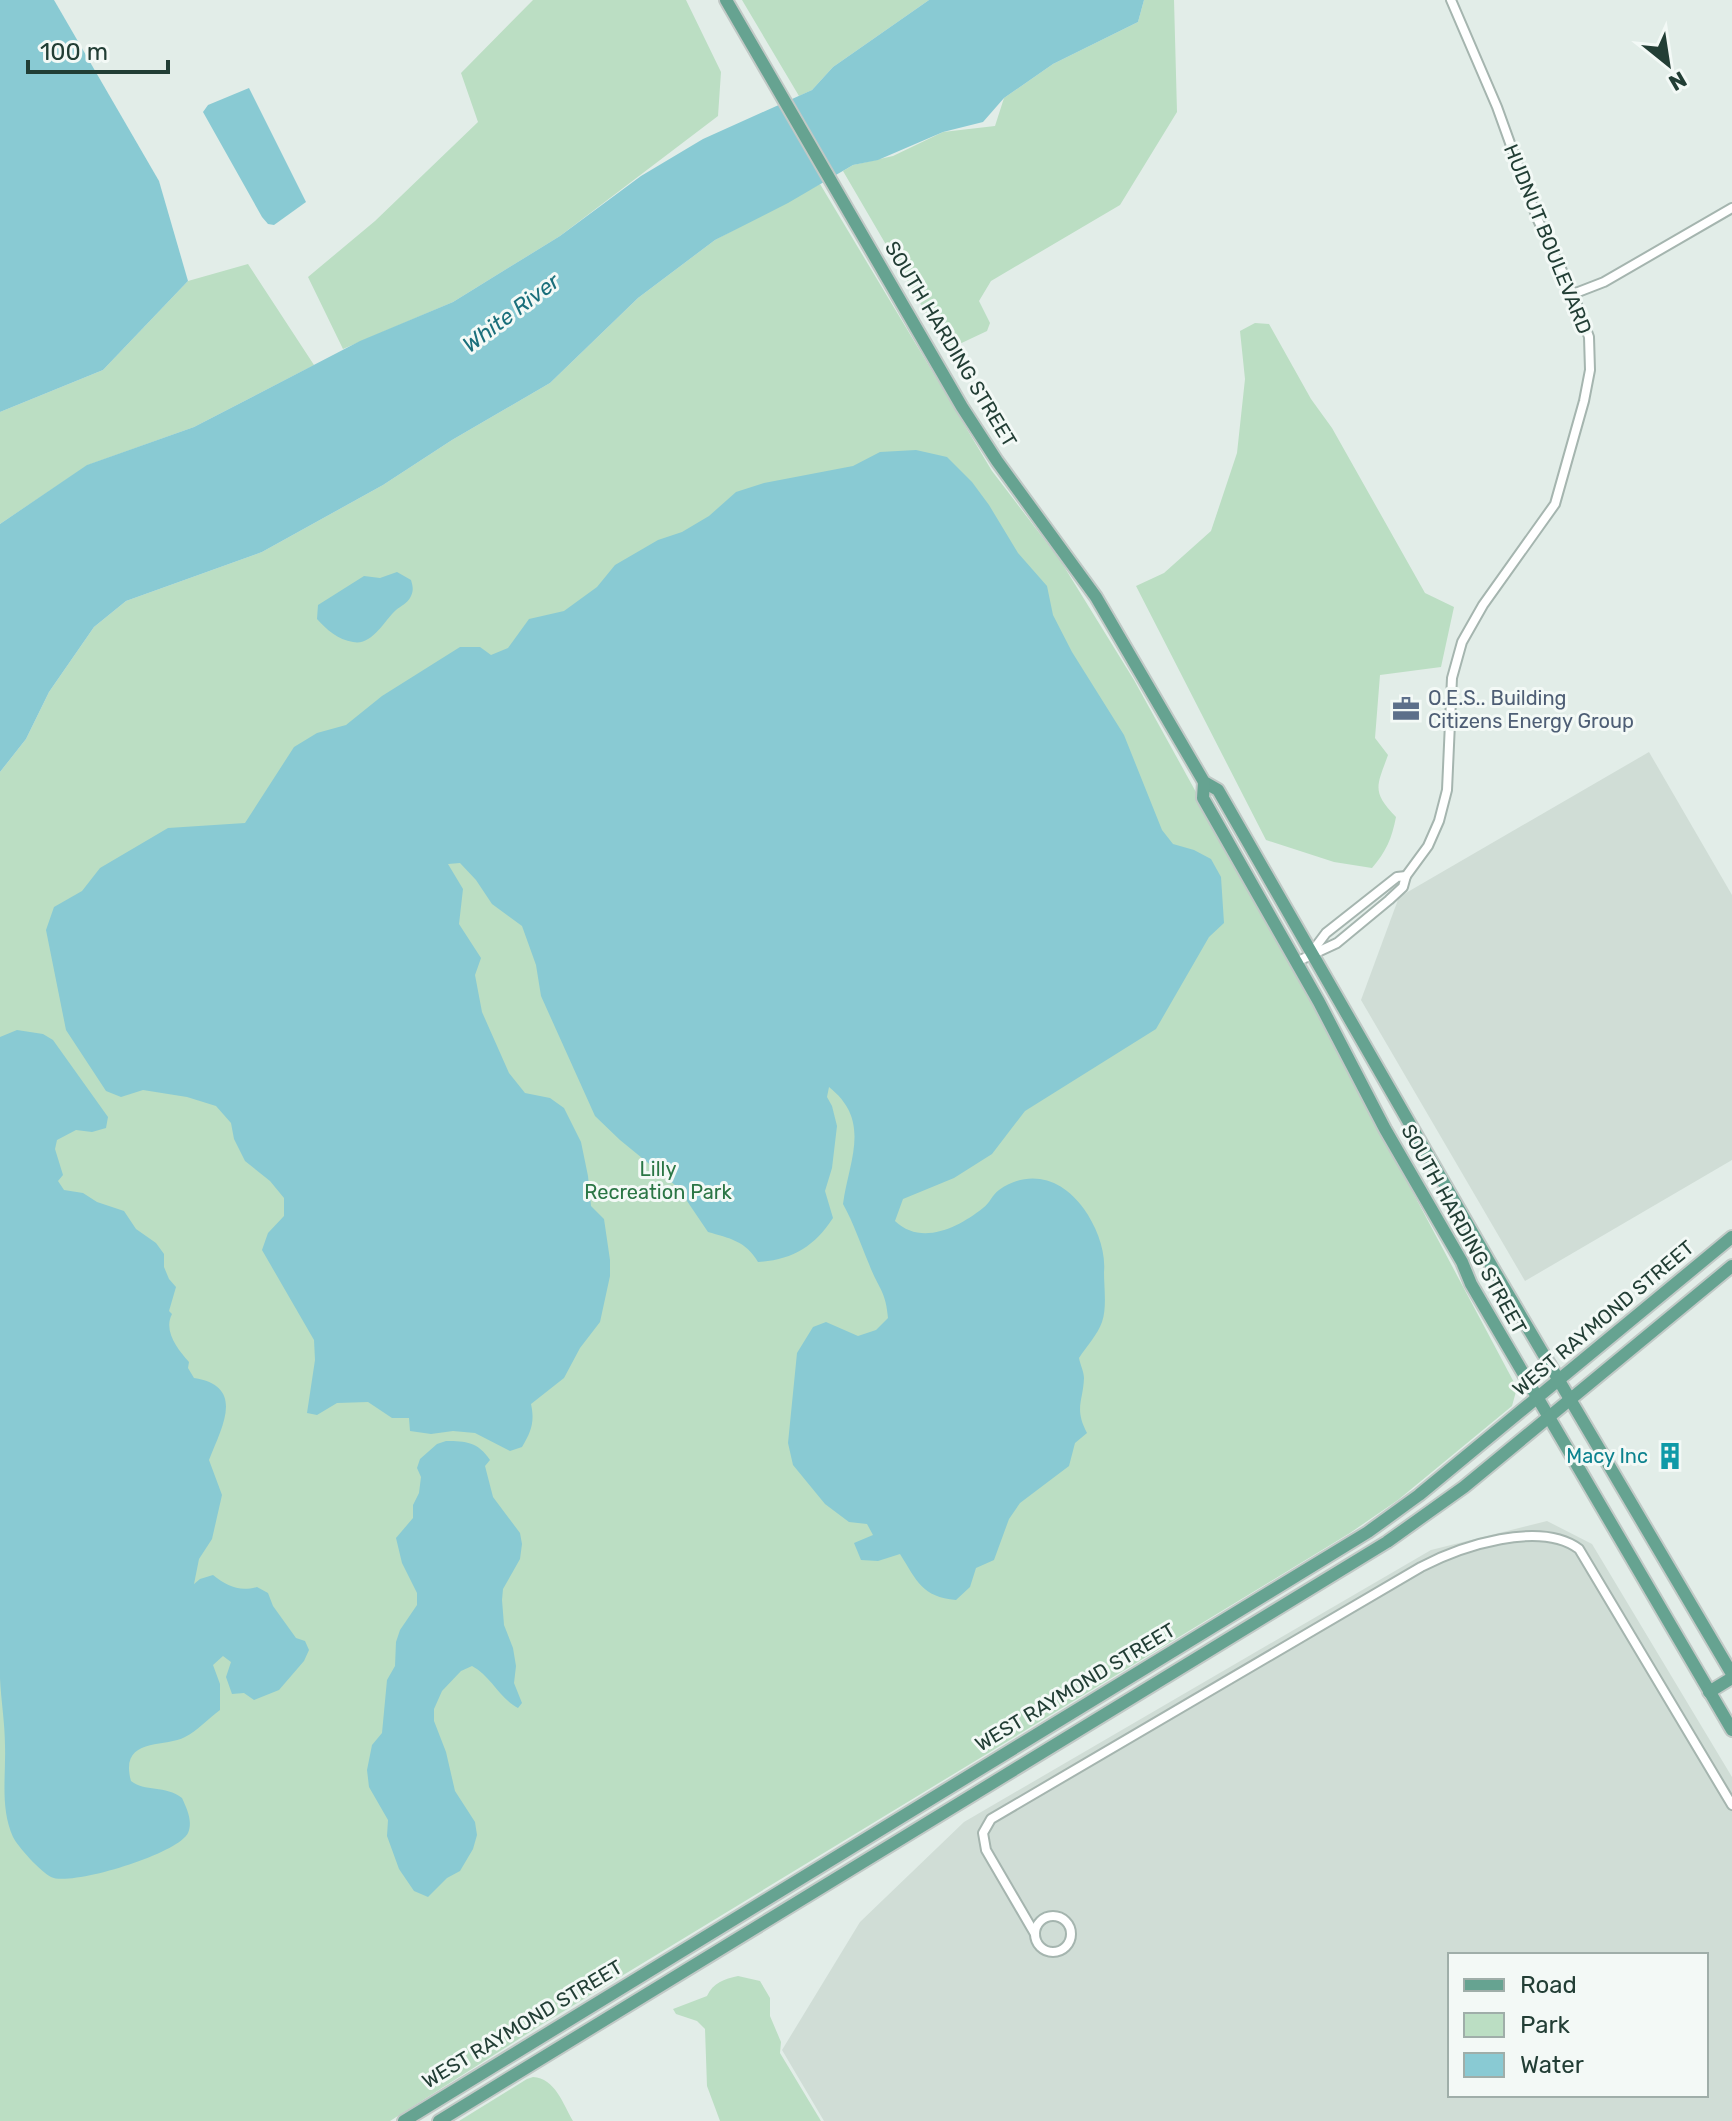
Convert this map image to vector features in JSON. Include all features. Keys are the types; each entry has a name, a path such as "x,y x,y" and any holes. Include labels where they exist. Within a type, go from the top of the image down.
{"main road":[{"name":"SOUTH HARDING STREET","path":"726,0 972,423 1099,602 1204,782 1218,790 1732,1676"},
{"name":"SOUTH HARDING STREET","path":"1204,782 1203,798 1471,1284 1732,1730"},
{"path":"1434,1214 1456,1205"},
{"name":"WEST RAYMOND STREET","path":"404,2121 1368,1532 1419,1495 1732,1237"},
{"name":"WEST RAYMOND STREET","path":"439,2121 1387,1542 1464,1487 1732,1266"},
{"path":"1709,1692 1732,1676"},
{"path":"983,1767 994,1783"}],"street":[{"name":"HUDNUT BOULEVARD","path":"1296,962 1337,943 1403,887 1406,876 1428,846 1447,786 1452,678 1462,642 1483,605 1555,504 1590,370 1589,337 1573,294 1537,218 1490,90 1451,0"},
{"path":"1573,294 1604,282 1732,208"},
{"name":"HUDNUT BOULEVARD","path":"1311,953 1320,938 1334,926 1397,877 1406,876"},
{"path":"1022,1912 1040,1921 1053,1916 1064,1919 1070,1928 1069,1942 1061,1950 1049,1951 1039,1945 983,1843 984,1828 991,1819 1421,1567 1461,1550 1504,1540 1556,1538 1584,1554 1732,1805"},
{"path":"1035,1934 1040,1921"}],"shaded area":[{"path":"1649,752 1732,895 1732,1160 1525,1281 1361,1000 1399,897"},
{"path":"1547,1521 1592,1544 1732,1777 1732,2121 824,2121 782,2050 860,1922 964,1822 1431,1550"}],"green space":[{"path":"533,0 686,0 721,72 718,116 560,236 453,302 343,349 308,277 375,221 478,122 461,73"},
{"path":"742,0 929,0 833,67 812,90 799,96"},
{"path":"1144,0 1174,0 1177,112 1120,205 991,281 979,301 990,323 987,331 951,348 944,344 843,171 853,165 893,156 943,132 995,126 1004,98 1053,64 1138,22"},
{"name":"Lilly Recreation Park","path":"820,184 992,471 1060,560 1134,680 1296,973 1517,1388 1512,1406 1398,1500 1350,1533 541,2025 390,2121 0,2121 0,772 26,739 49,692 94,627 126,601 262,552 383,485 452,440 550,383 638,298 715,240"},
{"path":"248,264 314,365 194,427 88,465 0,524 0,412 103,370 188,281"},
{"path":"1255,323 1269,324 1425,593 1454,607 1441,667 1380,675 1375,738 1388,755 1378,788 1383,801 1396,817 1388,844 1372,868 1334,862 1266,840 1136,586 1164,573 1211,531 1237,453 1245,379 1240,331"},
{"path":"738,1976 760,1981 770,1998 770,2016 781,2042 780,2053 821,2121 720,2121 707,2086 705,2029 697,2021 676,2014 673,2009 707,1996 720,1982"},
{"path":"541,2078 553,2087 573,2121 459,2121 527,2079"}],"water":[{"path":"0,0 54,0 159,181 188,281 103,370 0,412"},
{"name":"White River","path":"929,0 1144,0 1138,22 1053,64 1004,98 983,122 943,132 878,160 853,165 715,240 638,298 550,383 452,440 383,485 262,552 126,601 94,627 49,692 26,739 0,772 0,524 87,465 194,427 360,341 453,302 560,236 641,176 703,139 812,90 833,67"},
{"path":"249,88 306,202 274,225 268,224 262,217 203,112 208,105"},
{"path":"916,450 947,457 972,482 1018,553 1047,586 1053,615 1072,652 1124,735 1162,830 1173,844 1211,859 1221,877 1224,923 1209,937 1156,1029 1025,1111 992,1154 954,1178 903,1199 895,1221 916,1232 928,1233 962,1222 1011,1183 1022,1179 1045,1180 1066,1190 1076,1199 1102,1247 1104,1316 1098,1331 1079,1358 1084,1378 1080,1411 1087,1433 1075,1443 1069,1466 1020,1503 1009,1519 994,1560 976,1568 970,1587 956,1600 928,1591 916,1580 900,1554 878,1561 861,1560 854,1543 873,1535 867,1524 849,1522 825,1504 793,1465 788,1443 797,1353 813,1327 826,1322 858,1336 876,1330 888,1318 883,1295 843,1204 853,1157 854,1127 842,1100 829,1087 827,1097 837,1126 832,1168 825,1191 833,1218 818,1237 801,1250 758,1262 742,1245 708,1232 687,1201 686,1194 595,1116 541,996 536,965 522,926 492,904 460,863 448,864 463,889 459,924 481,958 475,975 482,1012 509,1073 525,1093 550,1098 564,1108 581,1142 591,1206 604,1219 610,1260 610,1276 600,1322 580,1348 564,1378 531,1404 532,1422 528,1436 522,1447 510,1451 475,1433 410,1431 409,1418 392,1418 368,1402 337,1403 317,1415 307,1413 315,1360 314,1340 262,1250 268,1233 284,1216 284,1198 270,1181 245,1161 234,1139 231,1123 216,1106 187,1097 143,1090 121,1097 106,1091 66,1030 46,930 54,907 82,891 100,868 168,828 245,823 294,747 317,733 346,725 382,696 460,647 480,647 491,655 508,648 529,619 564,611 597,587 615,565 709,516 736,492 764,483 853,466 880,452"},
{"path":"397,572 411,580 411,596 372,637 360,642 342,639 317,619 318,605 364,576 380,578"},
{"path":"17,1030 43,1034 53,1040 108,1117 106,1128 92,1132 76,1130 57,1140 55,1149 63,1175 58,1181 64,1190 83,1193 97,1202 124,1211 136,1229 156,1243 164,1254 164,1267 169,1279 176,1287 169,1311 172,1314 169,1327 173,1340 189,1362 188,1368 194,1378 210,1382 225,1399 224,1422 209,1460 222,1495 212,1539 199,1559 194,1584 213,1575 234,1587 257,1587 268,1593 273,1606 296,1638 305,1641 309,1650 304,1661 279,1690 254,1700 244,1693 232,1694 226,1677 231,1662 223,1656 213,1665 220,1684 220,1710 185,1737 137,1751 131,1757 129,1767 131,1781 136,1784 169,1791 182,1798 190,1820 188,1833 180,1841 145,1859 100,1873 62,1879 47,1874 20,1847 9,1826 5,1803 5,1737 0,1678 0,1037"},
{"path":"446,1441 471,1444 481,1449 490,1460 485,1466 493,1497 520,1533 520,1559 503,1589 502,1600 504,1625 516,1666 514,1683 522,1703 518,1708 511,1704 485,1675 472,1666 461,1671 442,1691 434,1709 434,1721 446,1752 455,1791 475,1822 477,1835 460,1871 447,1878 428,1897 414,1891 399,1869 387,1836 388,1820 369,1787 367,1770 372,1745 382,1733 387,1680 395,1666 396,1642 400,1630 417,1605 417,1593 402,1563 396,1538 413,1518 413,1505 419,1493 421,1477 417,1468 420,1459 437,1444"}],"place":[{"name":"O.E.S.. Building Citizens Energy Group","path":"1406,709"},
{"name":"Macy Inc","path":"1670,1456"}]}
